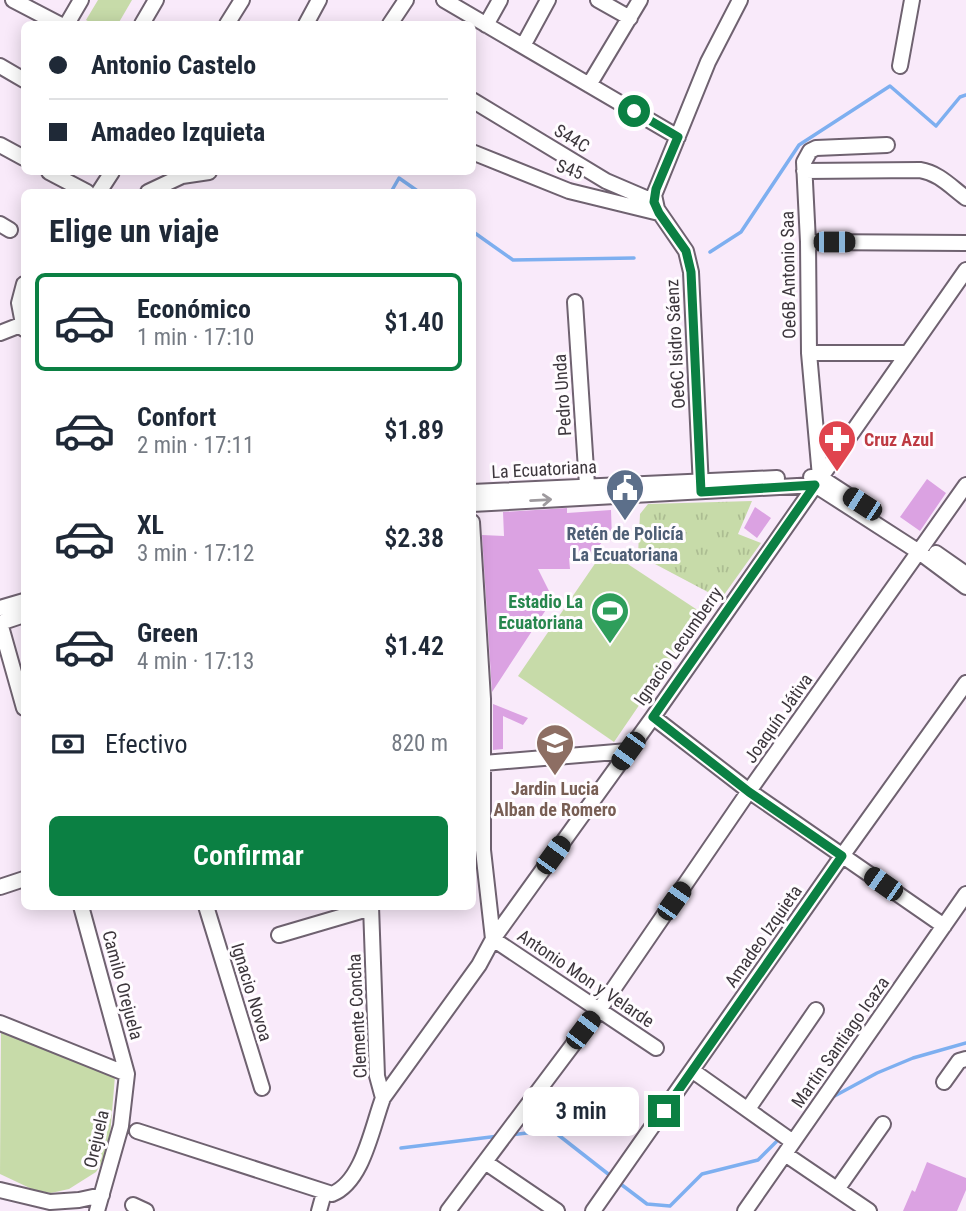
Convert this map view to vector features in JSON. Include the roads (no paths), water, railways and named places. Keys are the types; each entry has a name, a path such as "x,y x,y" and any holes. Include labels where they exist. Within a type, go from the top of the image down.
{"street":[{"path":"13,0 52,21"},
{"path":"69,21 81,0"},
{"path":"144,21 156,0"},
{"path":"229,21 242,0"},
{"path":"308,21 319,0"},
{"path":"392,21 406,0"},
{"path":"444,0 678,137"},
{"path":"486,24 500,0"},
{"path":"523,46 548,0"},
{"path":"598,0 630,18"},
{"path":"589,85 640,0"},
{"path":"657,208 656,189 708,62 740,0"},
{"path":"900,66 912,0"},
{"path":"0,66 21,78"},
{"name":"S44C","path":"476,102 606,181 657,208"},
{"path":"0,145 21,156"},
{"path":"887,145 816,148 806,157 804,171 920,170 931,172 964,191"},
{"name":"S45","path":"476,154 569,191 657,208"},
{"name":"Oe6B Antonio Saa","path":"804,171 809,353 817,481"},
{"path":"55,175 81,189"},
{"path":"154,189 189,175"},
{"name":"Oe6C Isidro Sáenz","path":"657,208 686,251 691,272 701,487"},
{"path":"808,242 966,243"},
{"name":"Ignacio Lecumberry","path":"398,1079 479,965 493,939 653,717 966,270"},
{"path":"21,295 21,313"},
{"name":"Pedro Unda","path":"575,302 587,485"},
{"path":"0,333 21,328"},
{"path":"809,353 906,353"},
{"path":"817,481 966,574"},
{"name":"La Ecuatoriana","path":"476,492 587,485 701,487 817,481"},
{"name":"Joaquín Játiva","path":"448,1211 598,1010 966,485"},
{"path":"476,504 701,487"},
{"path":"921,548 966,587"},
{"name":"Antonio Mon y Velarde","path":"476,586 483,699 478,763 482,850 493,939 656,1048"},
{"path":"0,608 21,602"},
{"path":"21,616 0,623 21,697"},
{"name":"Amadeo Izquieta","path":"593,1211 966,684"},
{"path":"653,717 749,792 944,926"},
{"path":"478,763 628,751"},
{"path":"0,887 21,881"},
{"name":"Martin Santiago Icaza","path":"745,1211 787,1144 966,894"},
{"name":"Camilo Orejuela","path":"82,910 127,1074"},
{"name":"Ignacio Novoa","path":"207,910 262,1088"},
{"path":"279,935 361,910"},
{"name":"Clemente Concha","path":"371,910 377,1076 383,1098"},
{"path":"748,1109 816,1010"},
{"path":"0,1023 127,1074"},
{"path":"944,1082 959,1061 966,1059"},
{"path":"692,1071 748,1109 838,1188 869,1211"},
{"name":"Orejuela","path":"97,1211 121,1126 127,1074"},
{"name":"Clemente Concha","path":"383,1098 398,1079"},
{"path":"137,1131 332,1194 341,1191 352,1177 368,1143 383,1098"},
{"path":"838,1188 883,1124"},
{"path":"485,1162 557,1211"},
{"path":"0,1190 50,1202 102,1195"},
{"path":"317,1191 319,1211"},
{"path":"132,1205 146,1211"}],"waterway":[{"path":"710,252 741,232 799,145 890,86 936,126 960,97 966,95"},
{"path":"393,189 399,178 415,189"},
{"path":"476,234 513,260 634,258"},
{"path":"829,1099 877,1073 913,1058 966,1043"},
{"path":"510,1135 552,1130 612,1177"},
{"path":"401,1148 499,1136"},
{"path":"618,1182 647,1204 670,1206 702,1174 758,1160 781,1137"}],"place":[{"name":"Cruz Azul","path":"837,473"},
{"name":"Retén de Policía La Ecuatoriana","path":"625,522"},
{"name":"Estadio La Ecuatoriana","path":"610,645"},
{"name":"Jardin Lucia Alban de Romero","path":"555,777"}]}
